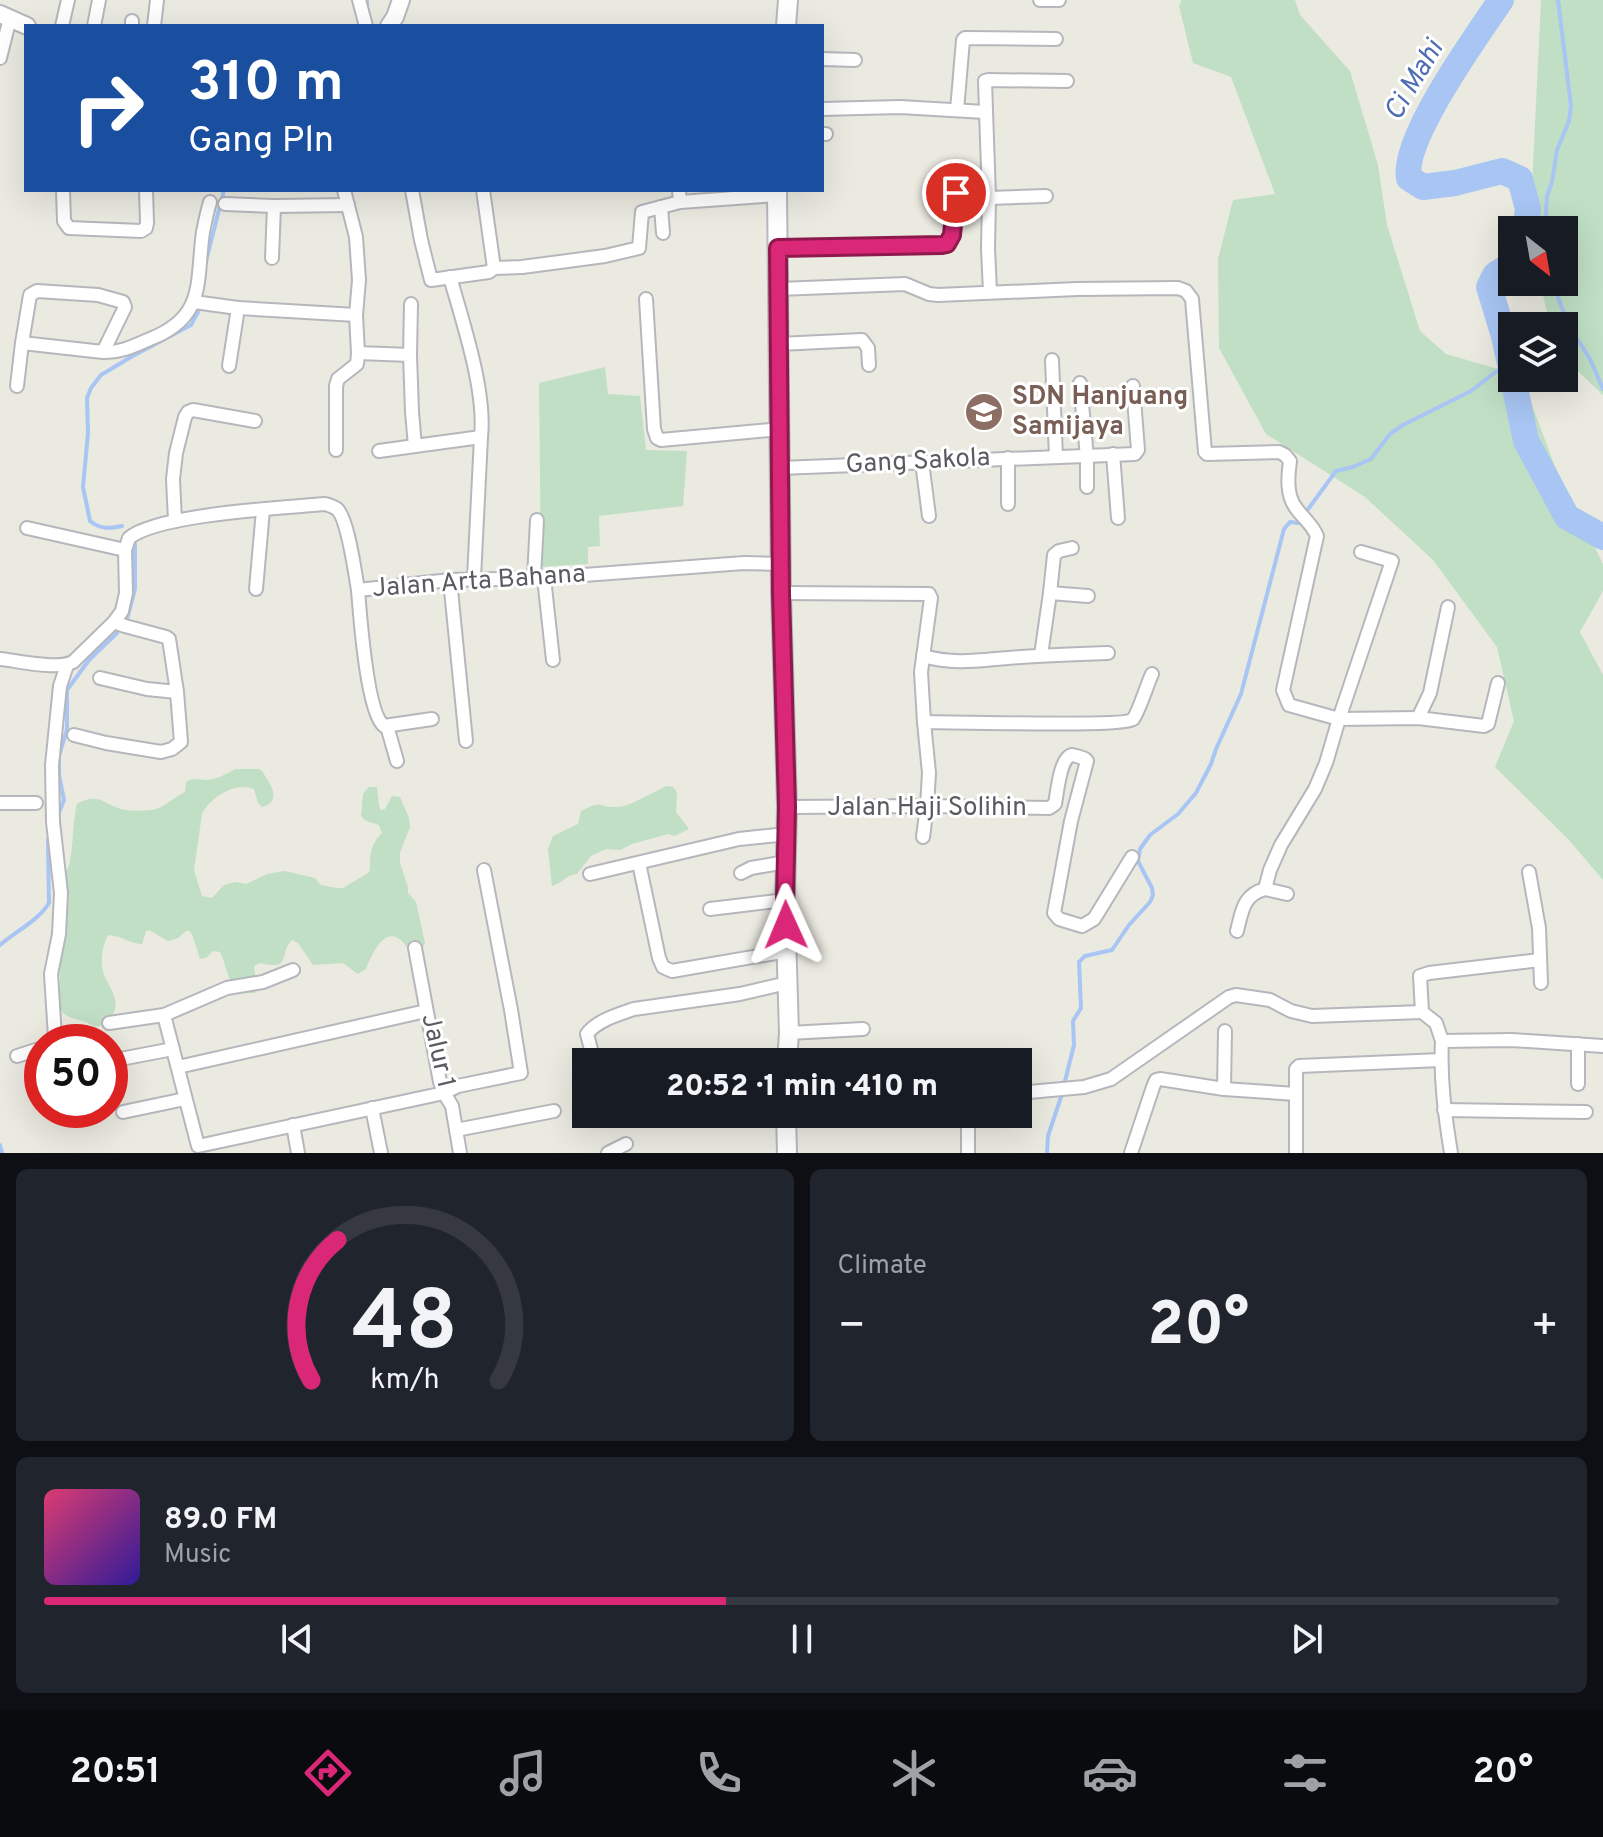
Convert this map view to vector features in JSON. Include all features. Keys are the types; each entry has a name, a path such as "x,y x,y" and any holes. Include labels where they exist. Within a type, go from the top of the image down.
{"main road":[{"path":"786,24 788,0"},
{"path":"776,193 787,807 788,1048"},
{"path":"786,1128 787,1153"}],"street":[{"path":"62,24 68,0"},
{"path":"94,24 99,0"},
{"path":"154,24 157,0"},
{"path":"359,0 365,24"},
{"path":"390,24 401,0"},
{"path":"1040,0 1059,0"},
{"path":"0,58 5,16 24,25"},
{"path":"957,110 965,38 1056,39"},
{"path":"824,59 855,60"},
{"path":"990,292 985,81 1067,81"},
{"path":"824,109 900,107 985,112"},
{"path":"63,192 64,221 69,228 141,231 147,223 146,192"},
{"path":"336,450 336,386 338,379 357,364 358,353 356,237 345,192"},
{"path":"412,192 431,280 489,272 494,268 605,256 639,248 641,214 679,196 776,193"},
{"path":"483,192 494,268"},
{"path":"778,248 947,244 952,235 956,193"},
{"path":"989,198 1046,196"},
{"path":"22,343 113,352 166,333 180,323 194,302 210,202"},
{"path":"225,204 348,205"},
{"path":"272,258 274,206"},
{"path":"661,207 663,233"},
{"path":"450,277 469,345 482,412 474,578"},
{"path":"779,289 905,284 938,295 1077,289 1178,288 1186,291 1192,299 1205,452 1279,452 1285,455 1290,461 1292,502 1317,536 1283,690 1289,705 1339,719 1418,718 1486,725 1498,683"},
{"path":"17,386 29,298 37,291 98,295 123,302 125,306 103,352"},
{"path":"646,299 657,438 780,429"},
{"path":"194,302 238,308 356,315"},
{"path":"411,304 410,355 415,446"},
{"path":"229,366 238,308"},
{"path":"779,344 862,340 868,348 869,365"},
{"path":"358,353 410,355"},
{"path":"1052,360 1056,457"},
{"path":"1080,383 1087,487"},
{"path":"1118,518 1108,455 1135,454 1138,450 1133,386"},
{"path":"175,521 173,479 176,453 188,412 193,410 255,421"},
{"path":"379,451 481,437"},
{"name":"Gang Sakola","path":"780,468 1108,455"},
{"path":"1008,458 1008,504"},
{"path":"922,462 929,516"},
{"name":"Jalan Arta Bahana","path":"125,550 129,538 135,533 175,521 325,504 337,508 343,518 358,590 474,578 539,578 744,563 781,564"},
{"path":"256,589 263,510"},
{"path":"537,520 539,578 553,660"},
{"path":"0,659 67,665 73,662 114,622 122,611 126,593 125,550 27,528"},
{"path":"1041,655 1054,555 1072,548"},
{"path":"1265,889 1281,845 1315,789 1326,763 1392,561 1361,552"},
{"path":"450,580 466,741"},
{"path":"358,590 361,628 378,720 387,726 432,719"},
{"path":"781,593 929,594 921,672 929,773 923,837"},
{"path":"1050,593 1088,596"},
{"path":"1418,718 1430,693 1448,607"},
{"path":"74,735 161,752 181,742 169,639 114,622"},
{"path":"923,656 942,662 966,663 1041,655 1108,653"},
{"path":"55,1024 51,974 59,934 61,893 53,822 52,765 60,686 67,665"},
{"path":"924,722 1127,722 1135,717 1152,674"},
{"path":"100,678 147,689 177,692"},
{"path":"387,726 397,761"},
{"name":"Jalan Haji Solihin","path":"787,807 1049,808 1055,804 1062,767 1066,759 1073,755 1087,761 1071,821 1054,913 1059,919 1082,926 1094,919 1132,857"},
{"path":"0,803 36,803"},
{"path":"590,874 739,839 787,834"},
{"path":"741,873 751,868 786,862"},
{"path":"639,863 663,967 672,971 787,951"},
{"path":"164,1015 196,1150 217,1148 293,1125 521,1073 484,870"},
{"path":"1529,872 1539,928 1541,983"},
{"path":"1237,931 1246,899 1256,891 1265,889 1287,894"},
{"path":"710,909 785,900"},
{"name":"Jalur 1","path":"415,948 440,1082 452,1106 460,1153"},
{"path":"1422,1012 1419,980 1423,974 1540,960"},
{"path":"109,1023 164,1015 227,988 263,982 293,970"},
{"path":"591,1048 588,1031 624,1012 740,994 787,983"},
{"path":"1032,1092 1084,1087 1111,1079 1236,995 1270,1000 1297,1014 1312,1016 1422,1012 1436,1023 1442,1041 1444,1110 1451,1153"},
{"path":"178,1067 426,1011"},
{"path":"789,1033 863,1029"},
{"path":"1224,1089 1225,1031"},
{"path":"1442,1041 1512,1040 1603,1046"},
{"path":"1578,1044 1578,1084"},
{"path":"128,1058 173,1049"},
{"path":"17,1056 24,1054"},
{"path":"1296,1153 1296,1069 1302,1065 1441,1060"},
{"path":"1131,1153 1156,1080 1296,1094"},
{"path":"128,1111 185,1099"},
{"path":"372,1108 381,1153"},
{"path":"1444,1110 1586,1112"},
{"path":"456,1130 554,1111"},
{"path":"293,1125 298,1153"},
{"path":"968,1128 968,1153"},
{"path":"608,1153 626,1144"}],"green space":[{"path":"1182,0 1295,0 1300,15 1350,71 1378,165 1387,225 1420,331 1446,354 1498,369 1498,392 1527,392 1554,464 1603,564 1603,591 1580,632 1603,675 1603,880 1569,840 1495,767 1514,721 1497,647 1433,560 1365,497 1266,434 1219,348 1218,259 1233,200 1275,194 1231,77 1193,63 1179,6"},
{"path":"1541,0 1603,0 1603,395 1578,371 1578,312 1547,312 1543,296 1578,296 1578,216 1535,216 1532,186"},
{"path":"605,367 608,394 640,396 646,450 687,451 683,506 599,516 600,546 588,547 588,564 541,567 539,383"},
{"path":"236,769 259,769 274,796 269,804 262,807 254,789 239,787 217,797 202,814 194,870 202,896 212,898 224,885 235,882 246,884 267,874 285,871 315,878 321,885 343,888 368,873 373,846 382,833 379,825 361,816 363,794 369,787 377,787 381,810 385,809 392,796 400,797 410,827 400,853 400,863 408,893 416,902 425,943 420,953 410,952 403,942 389,936 378,945 366,969 358,974 343,963 313,965 298,943 292,940 281,963 254,966 257,991 246,993 234,986 220,952 213,951 200,959 190,931 168,941 149,930 142,944 108,935 102,952 102,967 115,999 115,1011 104,1024 90,1024 71,1018 60,1008 58,1000 57,939 61,914 69,900 64,881 71,857 77,804 97,799 125,810 151,810 185,792 189,780 219,777"},
{"path":"666,786 673,787 677,792 676,812 689,829 620,850 606,849 591,856 577,874 552,886 548,849 553,836 578,824 581,811 597,805 623,806"}],"waterway":[{"path":"367,0 367,6"},
{"name":"Ci Mahi","path":"1501,0 1429,114 1410,161 1409,178 1423,187 1455,183 1502,171 1520,179 1527,216"},
{"path":"1546,216 1557,150 1569,121 1571,106 1558,0"},
{"path":"206,261 223,192"},
{"name":"Ci Mahi","path":"1498,273 1489,287 1498,316"},
{"path":"1558,296 1603,389"},
{"path":"122,526 105,528 90,521 83,487 88,433 87,398 101,375 191,325 198,312"},
{"path":"1064,1085 1074,1045 1073,1021 1081,1008 1079,962 1085,956 1112,950 1150,902 1152,888 1138,861 1140,849 1150,835 1178,814 1196,793 1211,764 1241,694 1284,529 1290,522 1298,523 1336,471 1371,459 1390,434 1471,391 1498,370"},
{"name":"Ci Mahi","path":"1516,392 1526,441 1567,517 1603,537"},
{"path":"127,619 135,589 135,544"},
{"path":"58,815 64,800 59,756 67,729 67,690 89,660 117,633"},
{"path":"0,945 33,920 49,903 50,835"},
{"path":"1047,1153 1048,1136 1062,1094"},
{"path":"0,1145 2,1153"}],"place":[{"name":"SDN Hanjuang Samijaya","path":"984,412"}],"route":[{"path":"786,925 778,248 947,244 952,235 956,193"}]}
